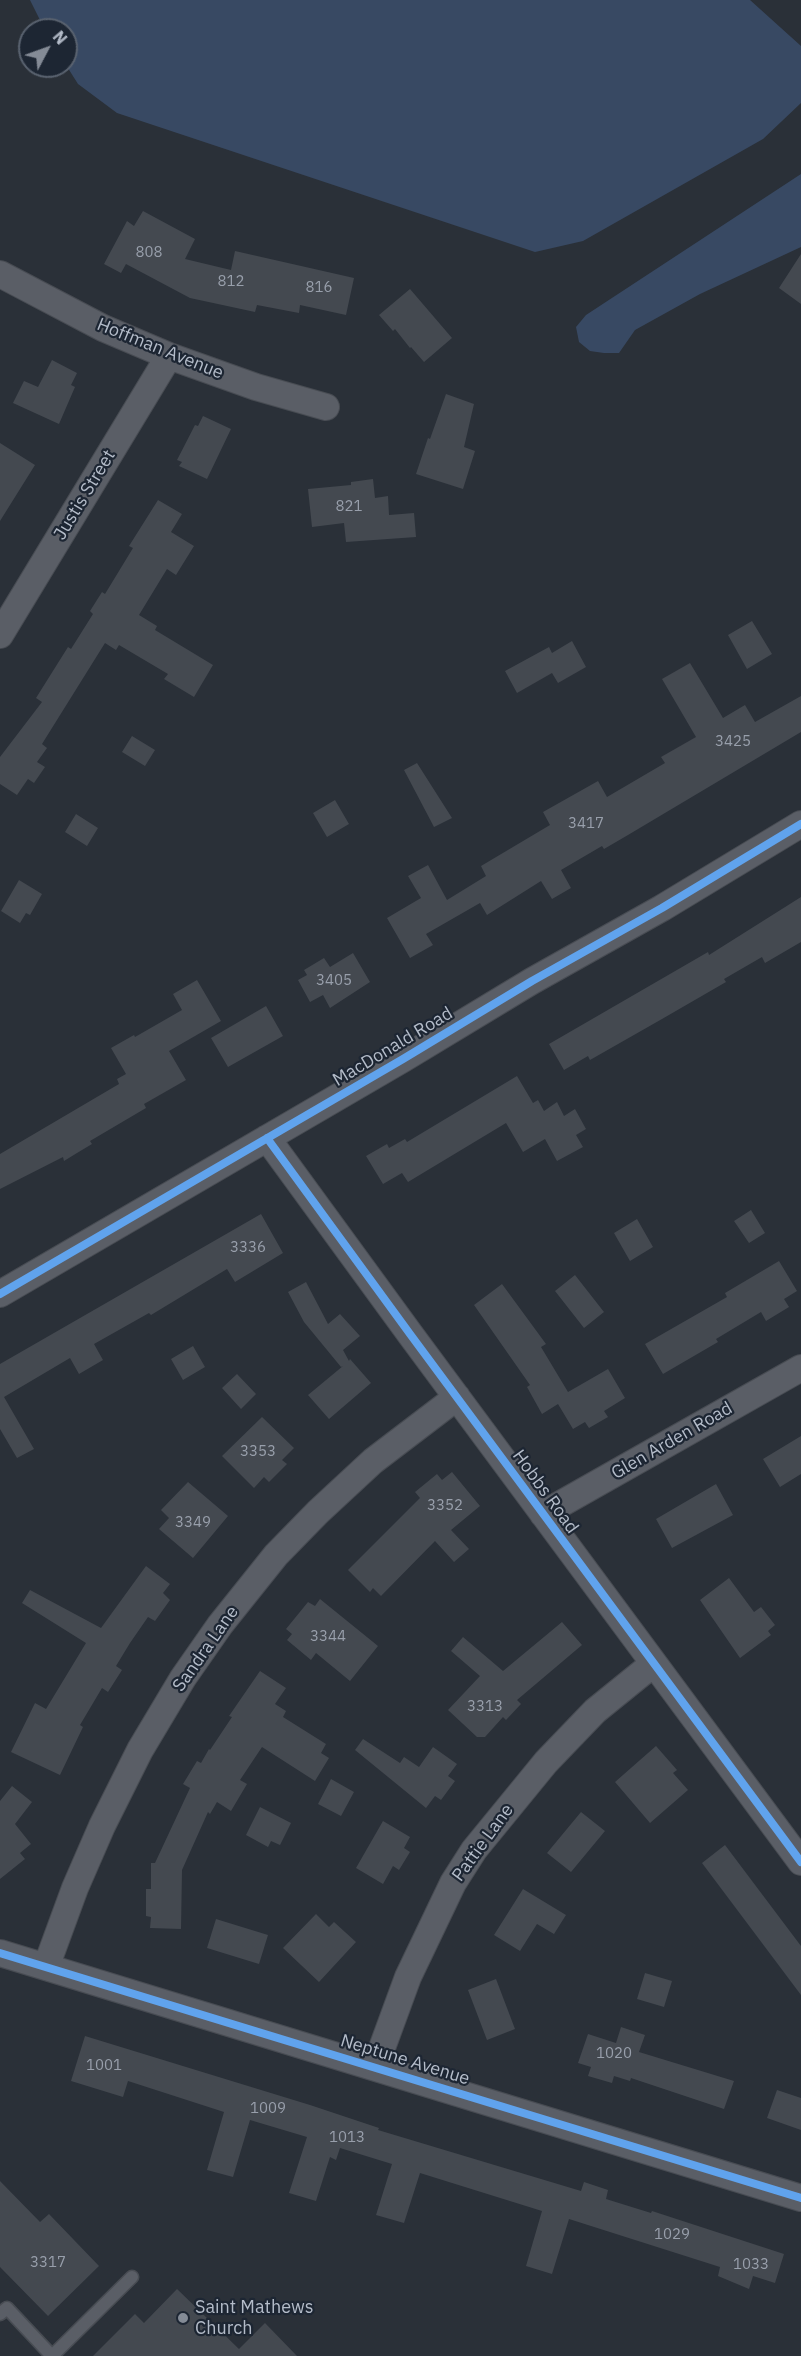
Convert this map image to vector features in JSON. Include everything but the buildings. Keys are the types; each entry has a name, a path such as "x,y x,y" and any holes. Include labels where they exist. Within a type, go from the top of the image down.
{"street":[{"name":"Hoffman Avenue","path":"0,274 103,328 169,356 256,387 326,406"},
{"name":"Justis Street","path":"0,635 169,356"},
{"name":"MacDonald Road","path":"0,1294 403,1059 532,981 662,908 801,824"},
{"name":"Hobbs Road","path":"267,1138 801,1862"},
{"name":"Glen Arden Road","path":"543,1514 801,1368"},
{"name":"Sandra Lane","path":"46,1967 102,1826 130,1769 183,1678 220,1625 276,1555 318,1512 373,1461 457,1397"},
{"name":"Pattie Lane","path":"375,2067 408,1977 453,1883 474,1850 546,1762 594,1711 653,1664"},
{"name":"Neptune Avenue","path":"0,1953 801,2198"}],"lane":[{"path":"0,2314 7,2308 52,2356 132,2277"}],"water":[{"path":"30,0 750,0 801,46 801,103 763,139 583,241 535,252 117,113 78,84 74,78 78,78 78,18 39,18"},
{"path":"801,174 801,247 700,294 635,330 619,353 590,351 579,342 576,327 586,315"}],"cycle path":[{"path":"0,1294 403,1059 532,981 662,908 801,824"},
{"path":"267,1138 801,1862"},
{"path":"0,1953 801,2198"}],"place":[{"name":"Saint Mathews Church","path":"183,2318"}]}
